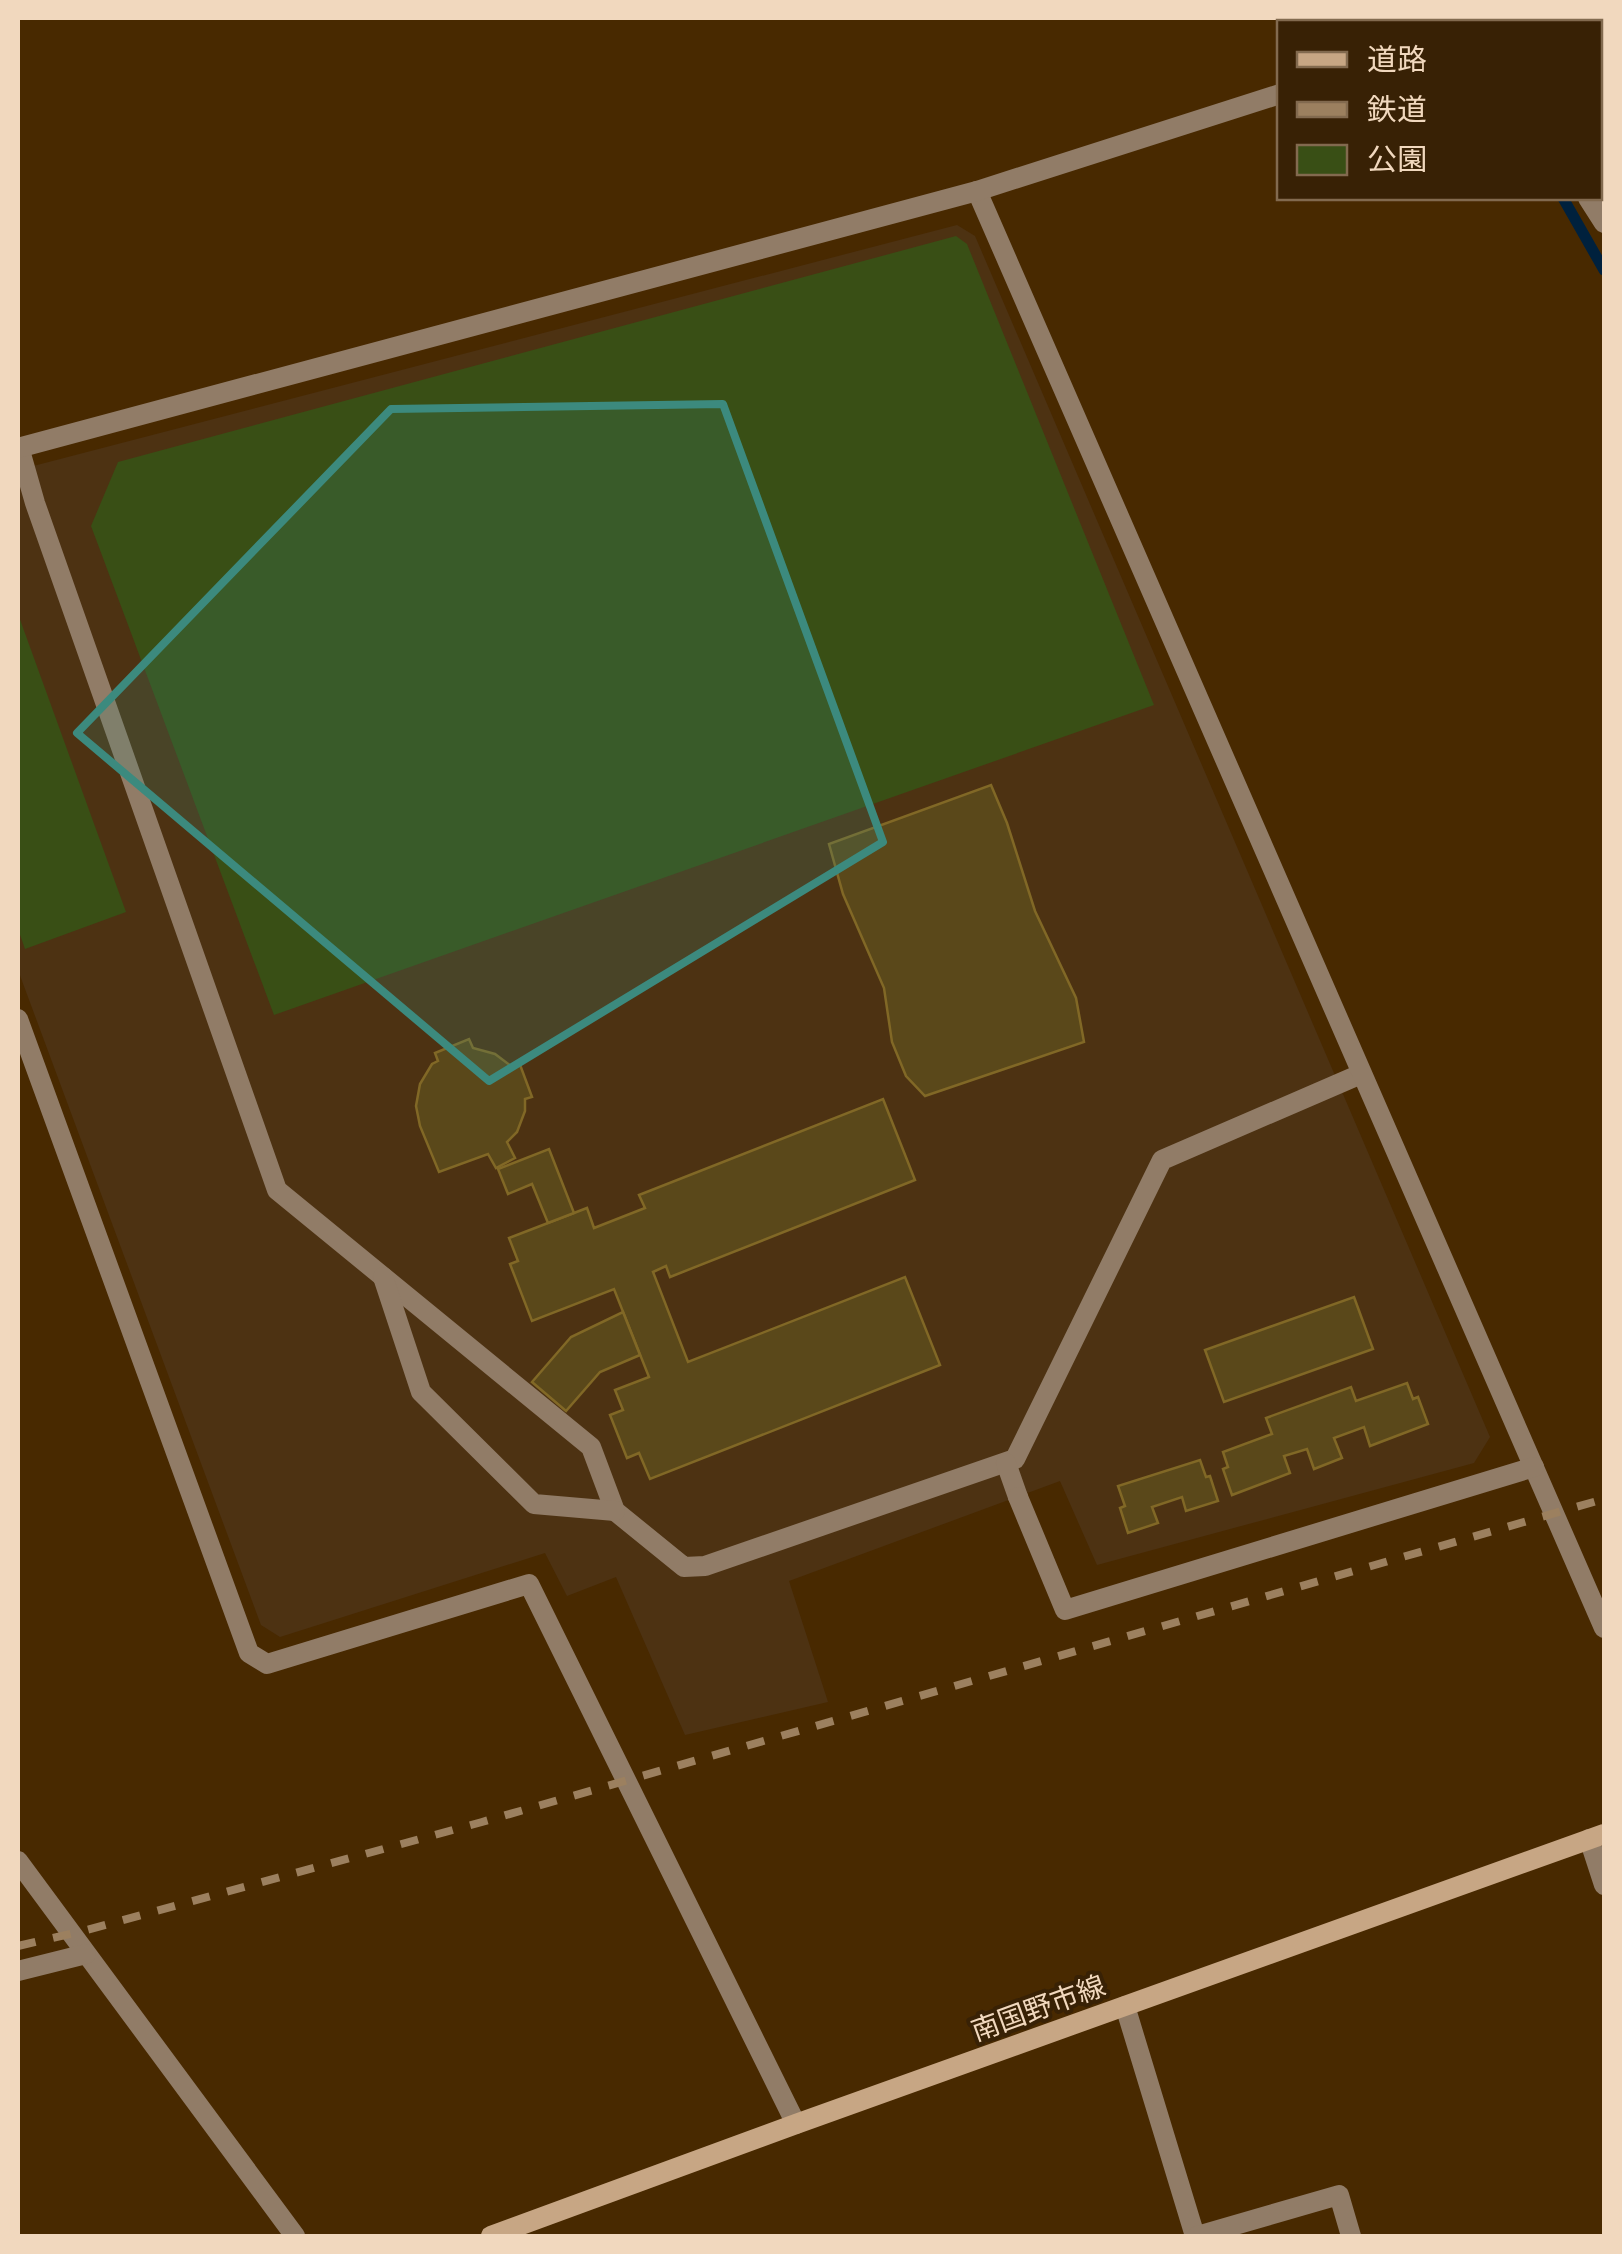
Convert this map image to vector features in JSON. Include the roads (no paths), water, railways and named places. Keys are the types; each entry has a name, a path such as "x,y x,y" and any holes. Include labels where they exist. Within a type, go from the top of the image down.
{"main road":[{"name":"南国野市線","path":"491,2236 1597,1837"}],"street":[{"path":"1277,95 976,191 18,447 277,1190 591,1447 615,1512 684,1567 705,1566 1015,1460 1162,1160 1361,1074"},
{"path":"976,191 1604,1628"},
{"path":"1589,200 1604,223"},
{"path":"18,1019 249,1653 267,1664 529,1584 796,2124"},
{"path":"383,1277 421,1392 534,1504 615,1512"},
{"path":"1006,1463 1065,1610 1534,1467"},
{"path":"1597,1837 1604,1885"},
{"path":"18,1861 295,2236"},
{"path":"18,1972 86,1954"},
{"path":"1125,2006 1196,2236 1339,2195 1351,2236"}],"waterway":[{"path":"1564,200 1604,270"}],"railway":[{"path":"18,1946 482,1822 1604,1499"}]}
